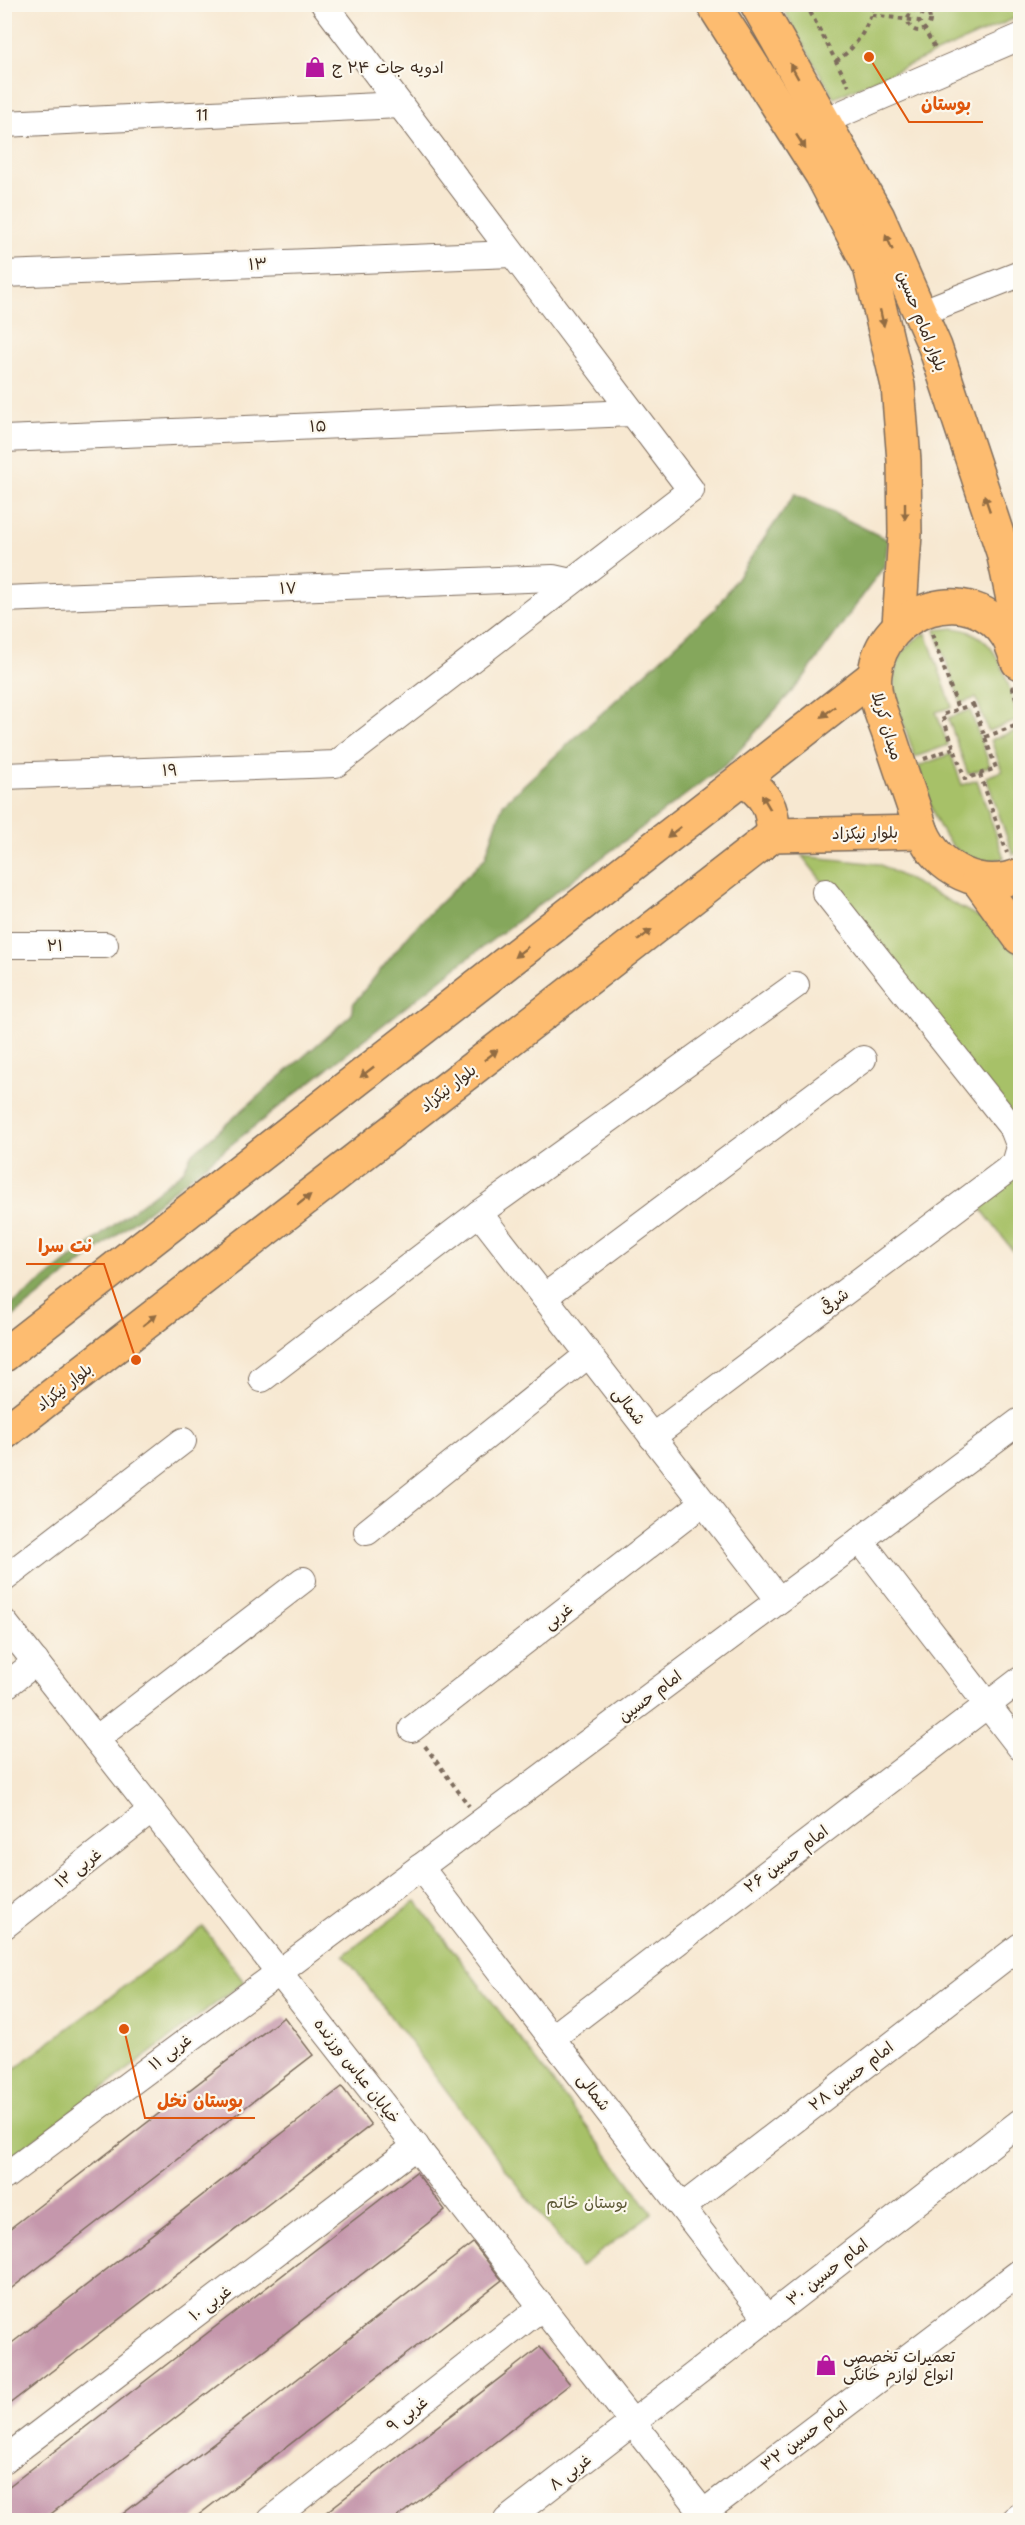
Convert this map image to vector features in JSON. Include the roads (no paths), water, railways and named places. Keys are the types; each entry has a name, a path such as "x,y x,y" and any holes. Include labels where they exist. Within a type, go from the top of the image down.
{"main road":[{"name":"بلوار امام حسین","path":"713,4 822,175 870,267 898,386 911,618"},
{"name":"بلوار امام حسین","path":"757,4 878,217 935,347 1012,549 1019,665"},
{"path":"911,618 943,607 962,608 989,618 1009,639 1019,665"},
{"name":"میدان کربلا","path":"911,618 882,648 874,676 876,695 922,832 931,849 944,863 960,873 978,880 998,880 1018,876"},
{"path":"4,1356 874,676"},
{"path":"742,779 757,788 768,802 773,818 773,835"},
{"name":"بلوار نیکزاد","path":"4,1433 773,835 922,832"},
{"path":"978,880 1020,938"}],"street":[{"path":"324,5 691,490 571,582"},
{"path":"822,122 1020,38"},
{"name":"11","path":"4,124 400,105"},
{"name":"۱۳","path":"4,274 512,254"},
{"path":"920,313 1020,274"},
{"name":"۱۵","path":"4,439 632,413"},
{"name":"۱۷","path":"4,599 553,578 571,582"},
{"name":"۱۹","path":"4,776 336,764 571,582"},
{"name":"شرقی","path":"652,1437 1015,1164 1020,1147 1013,1129 825,892"},
{"name":"۲۱","path":"4,945 105,945"},
{"path":"262,1379 479,1213 796,985"},
{"path":"544,1297 863,1059"},
{"name":"شمالی","path":"479,1213 779,1600"},
{"path":"367,1532 589,1354"},
{"name":"امام حسین","path":"279,1971 1020,1420"},
{"path":"4,1579 183,1441"},
{"name":"غربی","path":"412,1729 704,1503"},
{"path":"860,1540 1020,1747"},
{"path":"96,1739 303,1580"},
{"name":"خیابان عباس ورزنده","path":"4,1622 706,2517"},
{"path":"4,1687 36,1662"},
{"name":"امام حسین ۲۶","path":"552,2038 1020,1680"},
{"name":"غربی ۱۲","path":"4,1926 152,1810"},
{"name":"شمالی","path":"420,1867 767,2318"},
{"name":"امام حسین ۲۸","path":"682,2207 1020,1946"},
{"name":"غربی ۱۱","path":"4,2177 279,1971"},
{"name":"امام حسین ۳۰","path":"633,2423 1020,2122"},
{"name":"غربی ۱۰","path":"4,2460 416,2146"},
{"name":"امام حسین ۳۲","path":"706,2517 1020,2272"},
{"name":"غربی ۹","path":"271,2520 542,2307"},
{"name":"غربی ۸","path":"507,2520 633,2423"},
{"path":"1015,2520 1020,2517"}],"place":[{"name":"بوستان","path":"869,57"},
{"name":"ادویه جات ۲۴ ج","path":"315,67"},
{"name":"نت سرا","path":"136,1360"},
{"name":"بوستان نخل","path":"124,2029"},
{"name":"تعمیرات تخصصی انواع لوازم خانگی","path":"826,2365"}],"park label":[{"name":"بوستان خاتم","path":"587,2202"}]}
